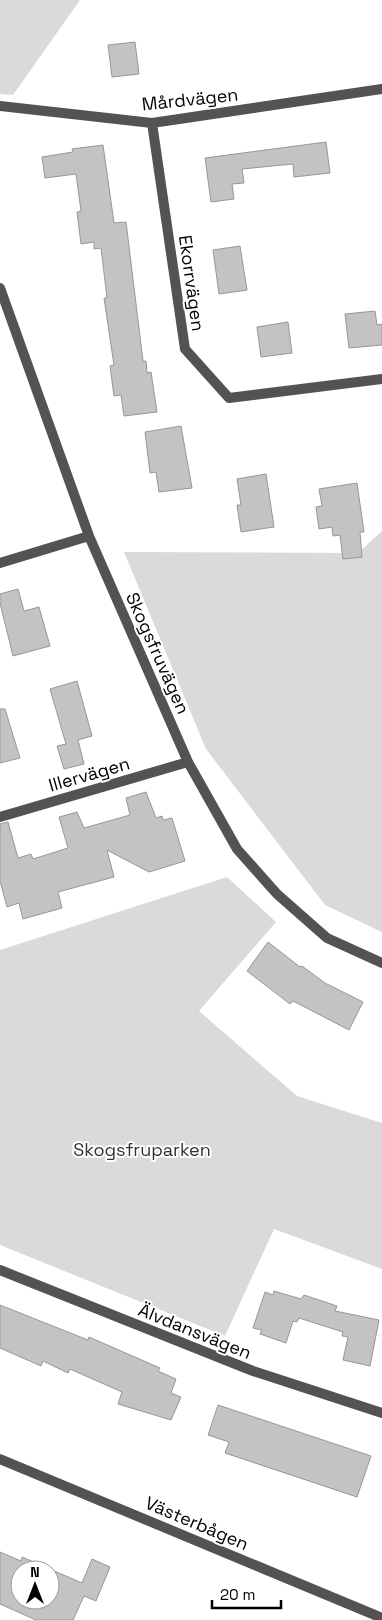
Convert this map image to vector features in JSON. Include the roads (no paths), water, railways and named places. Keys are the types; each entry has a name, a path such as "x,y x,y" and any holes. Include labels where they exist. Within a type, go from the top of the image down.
{"street":[{"name":"Mårdvägen","path":"0,106 152,123 382,90"},
{"name":"Ekorrvägen","path":"152,123 185,349 229,398 382,379"},
{"name":"Skogsfruvägen","path":"0,288 89,536 188,762 237,849 277,894 327,938 382,963"},
{"path":"0,564 89,536"},
{"name":"Illervägen","path":"0,817 188,762"},
{"name":"Älvdansvägen","path":"0,1270 253,1372 382,1413"},
{"name":"Västerbågen","path":"0,1458 382,1618"}],"park label":[{"name":"Skogsfruparken","path":"142,1149"}]}
